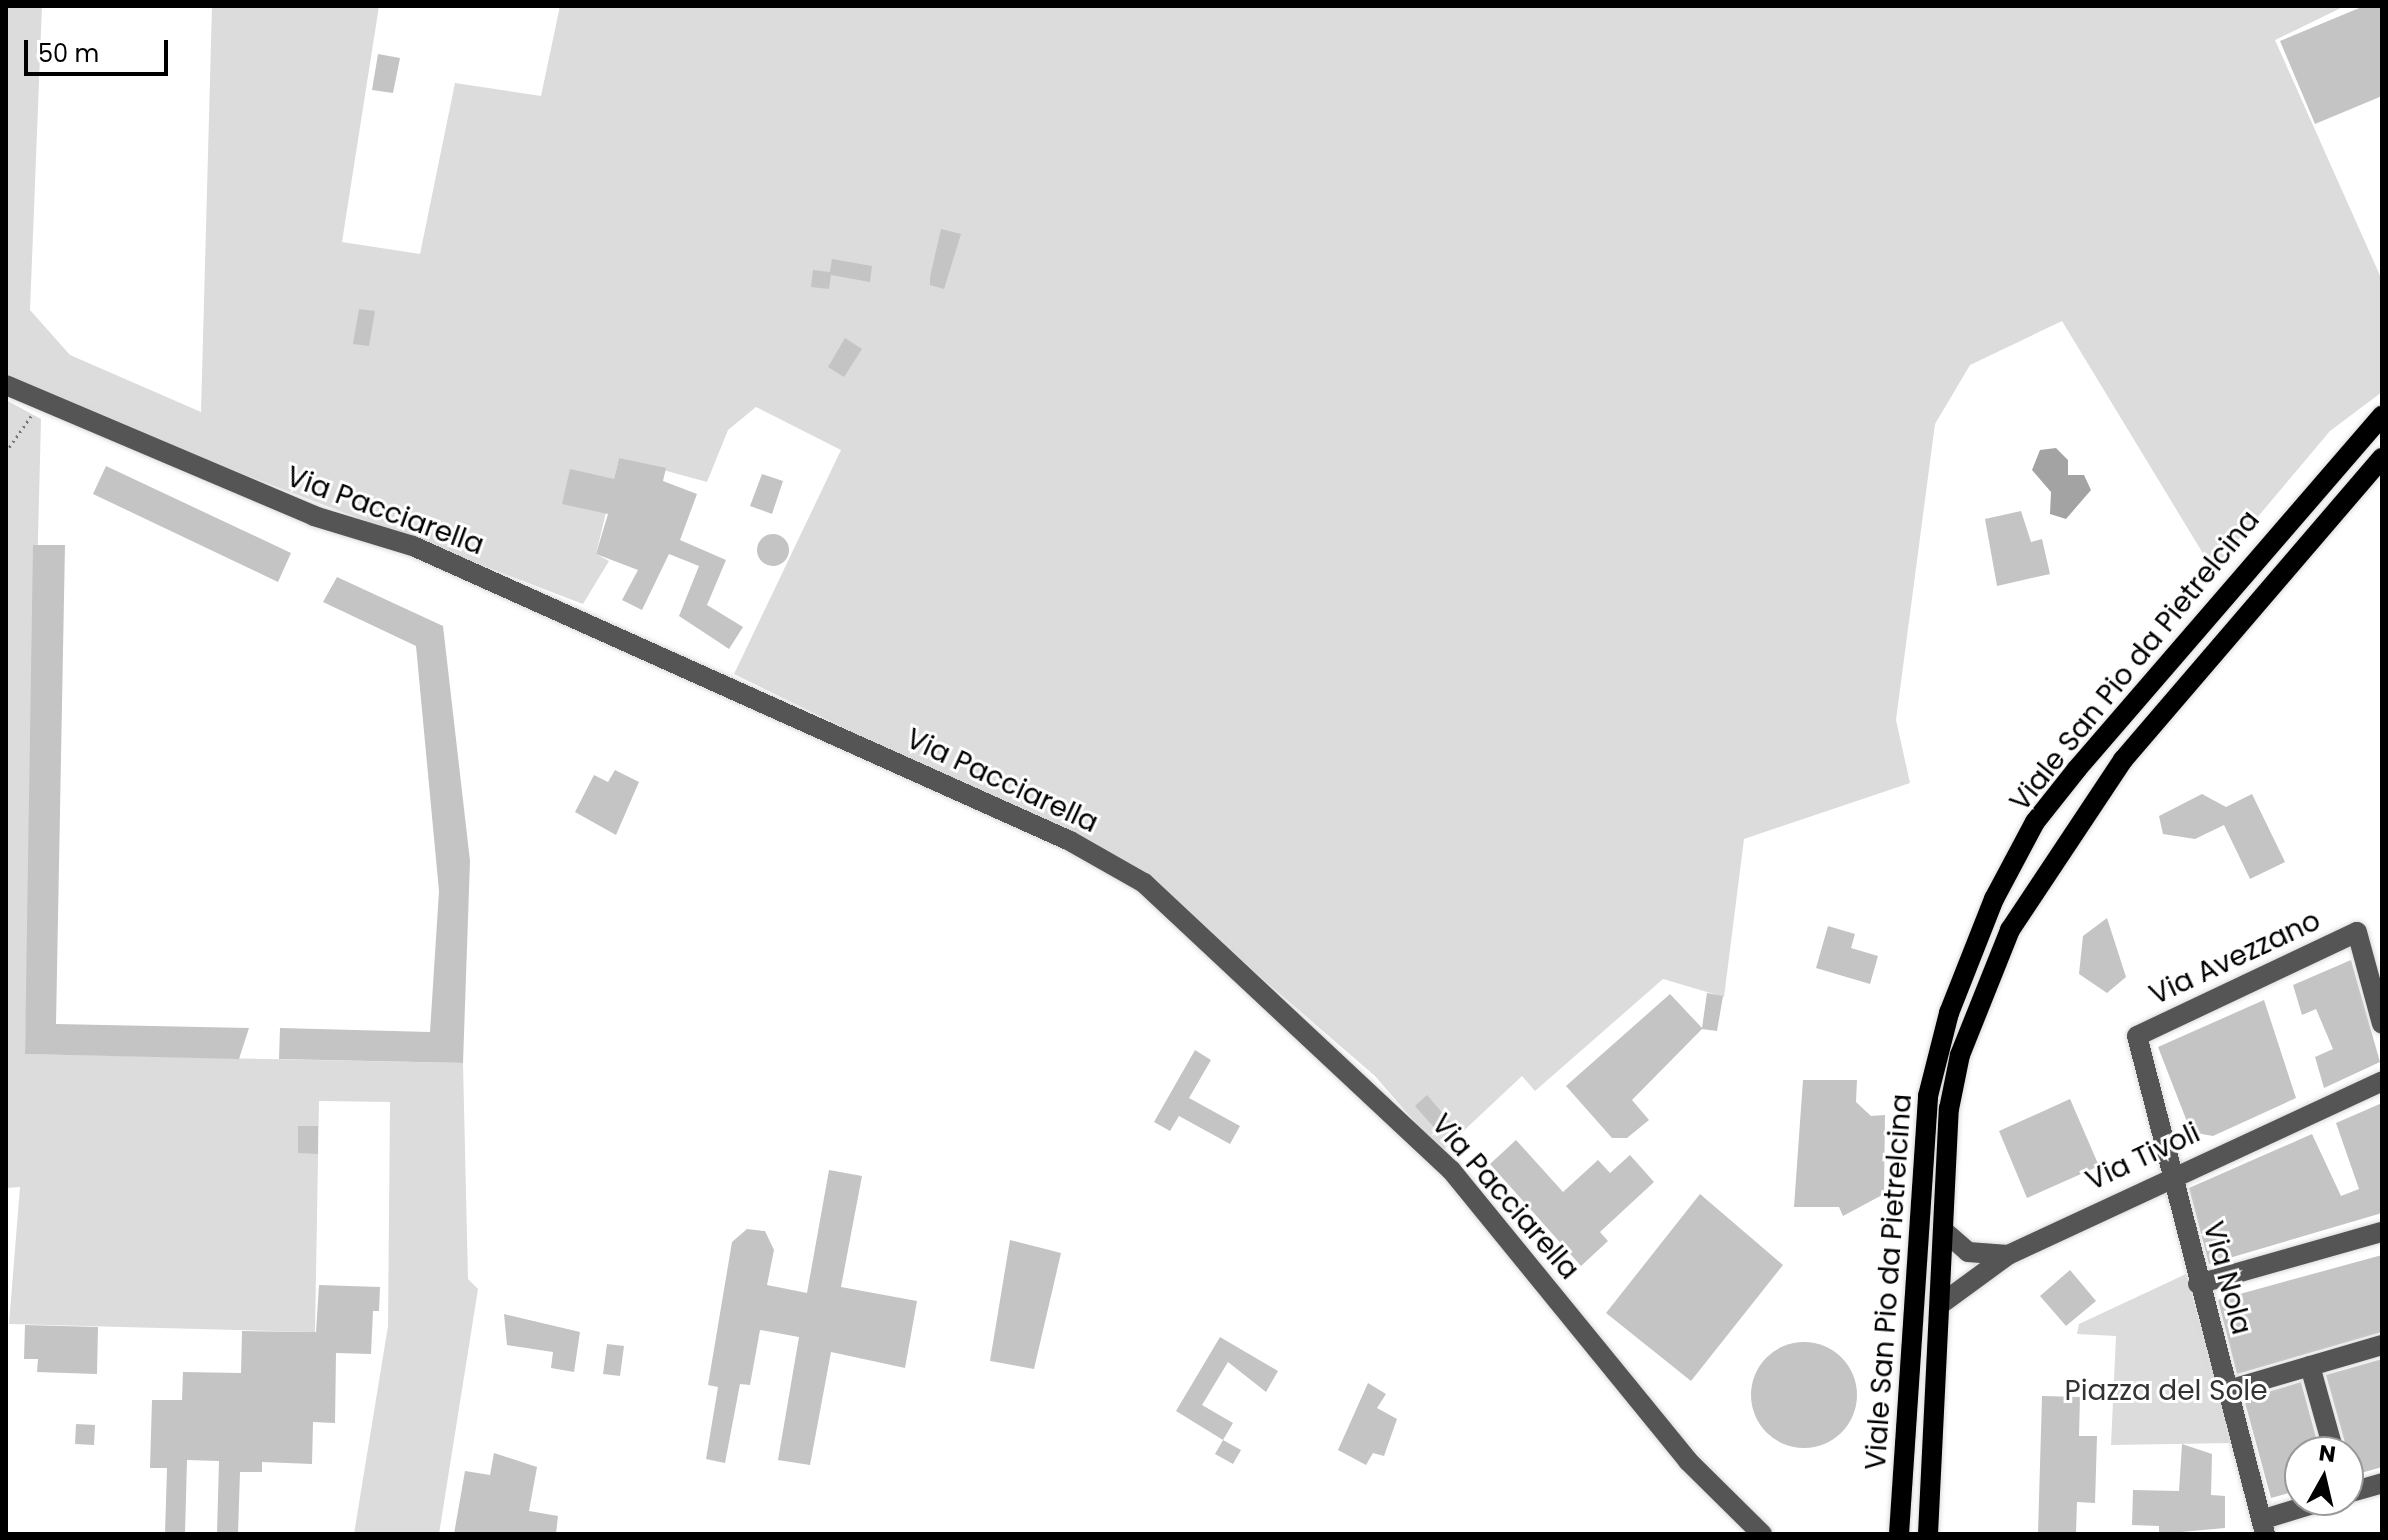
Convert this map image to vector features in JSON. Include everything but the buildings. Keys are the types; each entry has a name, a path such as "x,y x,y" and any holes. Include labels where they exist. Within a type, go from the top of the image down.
{"main road":[{"name":"Viale San Pio da Pietrelcina","path":"1899,1534 1928,1096 1949,1013 1994,899 2035,822 2077,769 2382,416"},
{"name":"Viale San Pio da Pietrelcina","path":"1928,1534 1949,1109 1960,1055 2037,881 2123,760 2382,458"}],"street":[{"name":"Via Pacciarella","path":"6,385 314,516 413,546 1070,841 1144,883 1451,1170 1688,1461 1762,1534"},
{"name":"Via Avezzano","path":"2137,1036 2357,932 2382,1024"},
{"name":"Via Nola","path":"2137,1036 2198,1284 2265,1527"},
{"name":"Via Tivoli","path":"1941,1304 2008,1255 2170,1174 2382,1081"},
{"path":"1944,1231 1968,1252 2008,1255"},
{"path":"2198,1284 2382,1232"},
{"path":"2228,1390 2382,1345"},
{"path":"2310,1366 2330,1436"},
{"path":"2265,1527 2290,1516"}],"path":[{"path":"6,452 41,401"}],"green space":[{"path":"6,6 42,6 30,310 70,355 201,412 212,6 379,6 342,242 420,254 455,83 541,96 560,6 2345,6 2275,40 2382,280 2382,392 2330,431 2213,570 2062,321 1970,365 1935,424 1896,720 1910,783 1744,839 1724,997 1663,979 1535,1091 1522,1076 1441,1152 1375,1076 1139,872 734,674 841,450 756,407 728,430 707,482 619,458 596,554 609,561 583,604 115,425 6,374"},
{"path":"6,400 41,419 25,1054 463,1063 468,1279 478,1289 439,1534 354,1534 388,1326 390,1102 319,1101 315,1332 9,1324 20,1187 6,1188"},
{"name":"Piazza del Sole","path":"2186,1274 2234,1443 2111,1445 2116,1336 2077,1334 2079,1324"}],"shaded area":[{"path":"2056,448 2068,460 2068,475 2084,475 2091,490 2066,519 2050,514 2051,492 2032,470 2040,450"}]}
